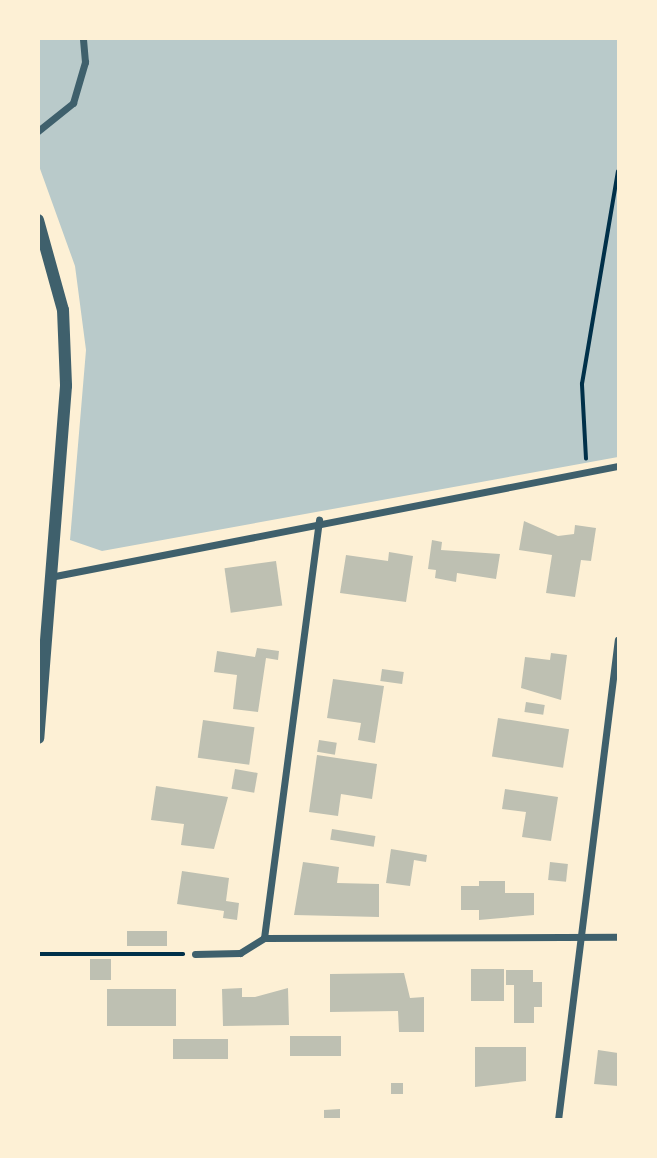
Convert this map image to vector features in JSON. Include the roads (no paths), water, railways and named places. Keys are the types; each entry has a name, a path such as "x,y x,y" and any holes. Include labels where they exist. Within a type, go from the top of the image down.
{"street":[{"path":"38,131 73,103 85,62 83,38"},
{"path":"38,220 64,335 55,576 38,738"},
{"path":"55,576 318,520 618,466"},
{"path":"264,938 318,520"},
{"path":"558,1119 618,640"},
{"path":"195,954 240,953 264,938 618,937"}]}
